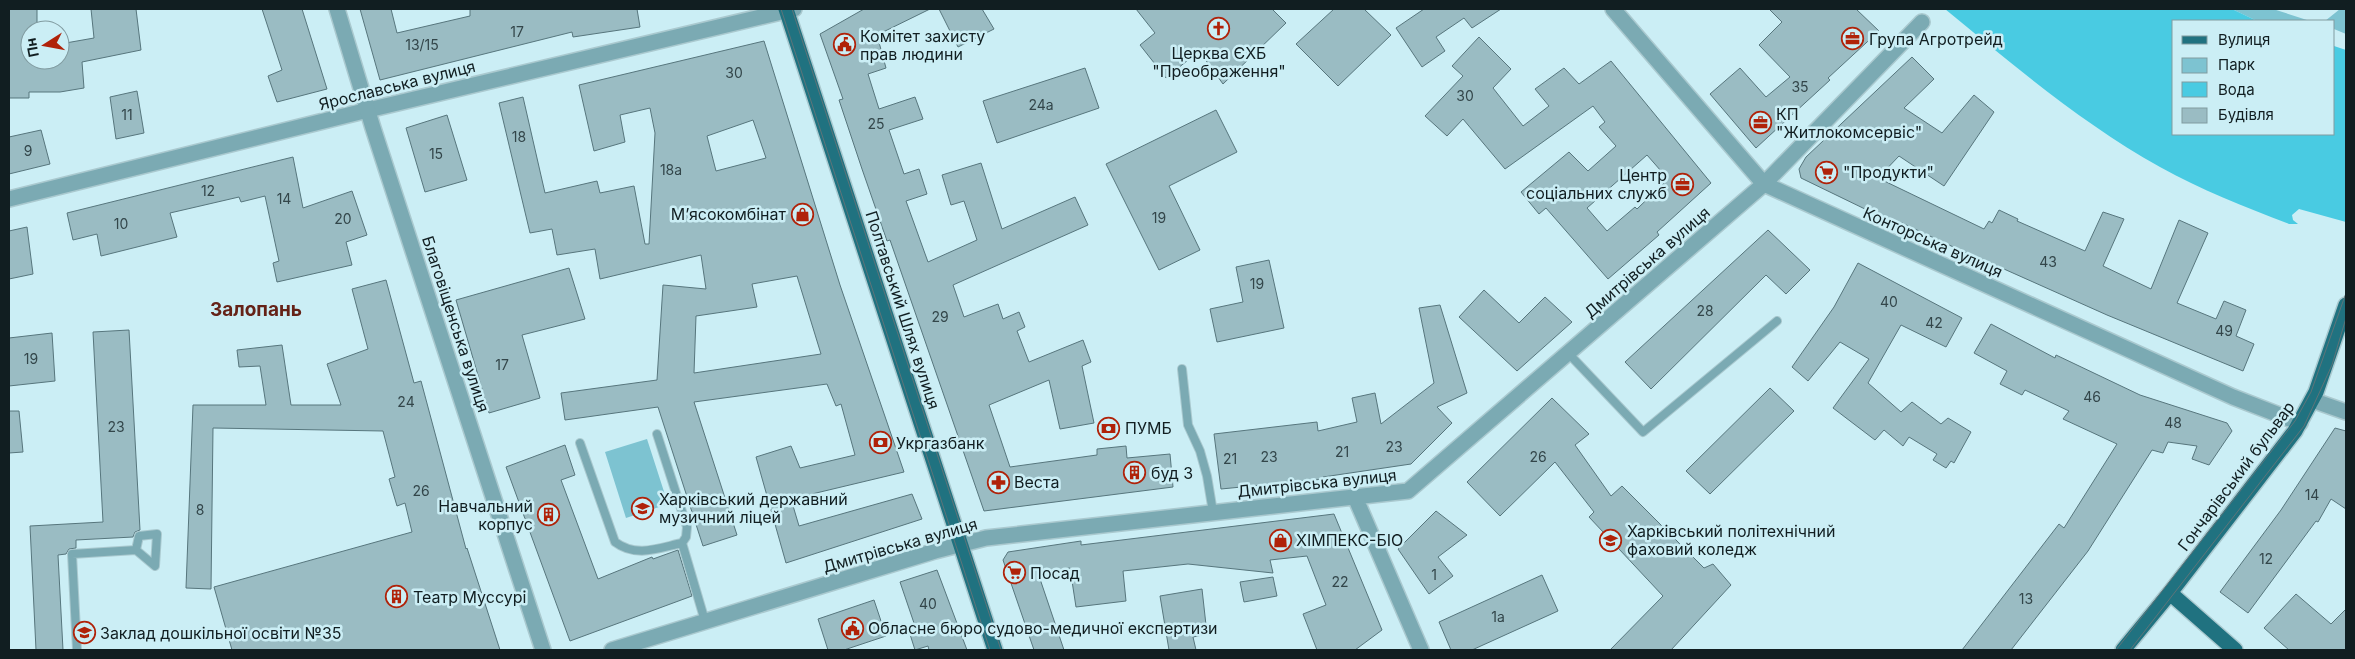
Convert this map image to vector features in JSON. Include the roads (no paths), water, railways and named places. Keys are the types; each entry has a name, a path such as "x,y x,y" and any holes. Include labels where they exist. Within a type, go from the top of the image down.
{"main road":[{"name":"Полтавський Шлях вулиця","path":"789,9 996,650"},
{"name":"Гончарівський бульвар","path":"2123,650 2170,593 2300,423 2326,367 2346,307"},
{"path":"2170,593 2235,650"}],"street":[{"name":"Благовіщенська вулиця","path":"337,9 543,650"},
{"name":"Ярославська вулиця","path":"9,199 368,110 789,9"},
{"name":"Конторська вулиця","path":"1614,9 1764,184 2225,393 2300,423"},
{"name":"Дмитрівська вулиця","path":"612,650 960,543 986,538 1408,491 1764,184 1922,22"},
{"path":"2312,400 2346,412"},
{"path":"1355,497 1421,650"}],"lane":[{"path":"1568,353 1643,432 1777,321"},
{"path":"1182,369 1188,425 1200,451 1213,512"},
{"path":"580,443 615,542 624,549 636,552 682,543 686,537 687,527 657,434"},
{"path":"682,543 705,621"},
{"path":"77,650 72,554 136,550"}],"water":[{"path":"1945,9 2232,9 2255,20 2172,20 2172,135 2335,135 2335,46 2346,50 2346,222 2299,209 2292,215 2293,220 2298,224 2289,224 2223,198 2160,167 2131,150 2076,113"}],"tram line":[{"path":"781,9 990,650"},
{"path":"792,9 1001,650"},
{"path":"2116,650 2295,421 2311,392 2346,293"},
{"path":"2130,650 2304,426 2332,365 2346,318"}],"place":[{"name":"Церква ЄХБ \"Преображення\"","path":"1219,29"},
{"name":"Група Агротрейд","path":"1853,39"},
{"name":"Комітет захисту прав людини","path":"844,45"},
{"name":"КП \"Житлокомсервіс\"","path":"1760,123"},
{"name":"\"Продукти\"","path":"1827,172"},
{"name":"Центр соціальних служб","path":"1683,184"},
{"name":"М’ясокомбінат","path":"802,214"},
{"name":"ПУМБ","path":"1109,428"},
{"name":"Укргазбанк","path":"880,443"},
{"name":"буд 3","path":"1135,473"},
{"name":"Веста","path":"998,482"},
{"name":"Харківський державний музичний ліцей","path":"643,508"},
{"name":"Навчальний корпус","path":"549,515"},
{"name":"ХІМПЕКС-БІО","path":"1280,540"},
{"name":"Харківський політехнічний фаховий коледж","path":"1611,540"},
{"name":"Посад","path":"1014,573"},
{"name":"Театр Муссурі","path":"397,597"},
{"name":"Обласне бюро судово-медичної експертизи","path":"852,628"},
{"name":"Заклад дошкільної освіти №35","path":"84,633"}],"district":[{"name":"Залопань","path":"256,309"}]}
